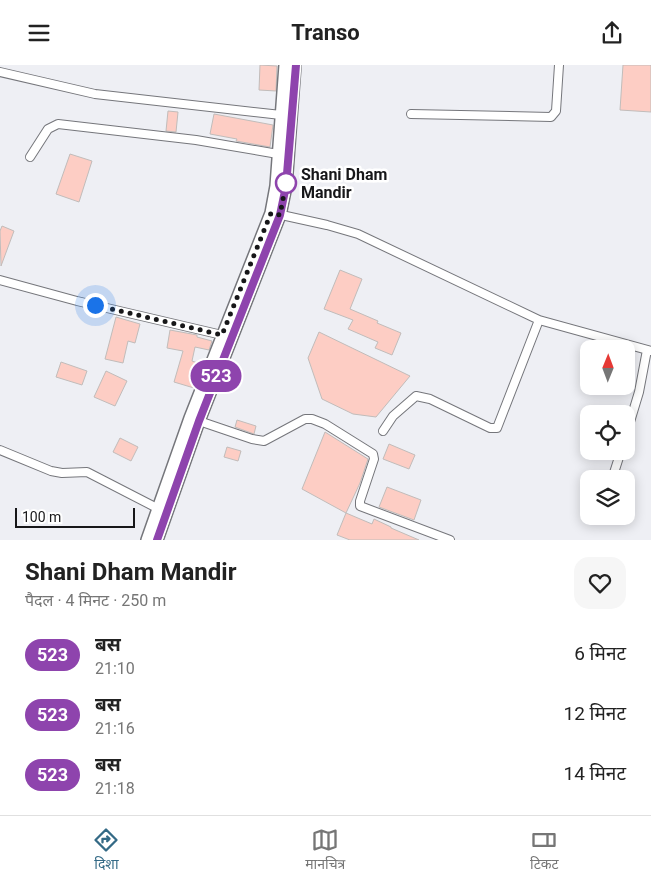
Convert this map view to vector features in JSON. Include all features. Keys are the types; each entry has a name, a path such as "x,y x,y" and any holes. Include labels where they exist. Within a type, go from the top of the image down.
{"main road":[{"path":"155,540 158,508 222,335 276,214 276,186 285,65"},
{"path":"155,540 286,186 296,65"}],"street":[{"path":"412,114 551,117 556,111 559,65"},
{"path":"0,72 111,96 281,115"},
{"path":"30,157 48,129 58,124 196,140 278,155"},
{"path":"276,214 328,225 358,234 539,320 649,351 635,405"},
{"path":"0,280 76,301 222,335"},
{"path":"383,431 397,412 413,397 420,396 490,428 497,428 539,320"},
{"path":"199,421 252,439 264,441 305,419 320,421 373,454 374,459 360,506 450,540"},
{"path":"0,450 51,471 62,473 87,472 158,508"}],"building":[{"path":"260,65 277,66 276,91 259,90"},
{"path":"623,65 651,65 651,112 620,110"},
{"path":"168,111 178,112 176,132 166,131"},
{"path":"214,114 273,125 270,147 210,134"},
{"path":"70,154 92,161 79,202 56,194"},
{"path":"2,226 14,231 1,266 0,231"},
{"path":"340,270 362,279 350,309 401,333 392,355 375,348 378,342 348,329 353,320 324,309"},
{"path":"116,317 140,324 135,343 128,341 123,363 105,359"},
{"path":"170,330 197,335 197,337 212,341 209,350 195,347 192,361 203,365 194,388 174,382 183,351 167,348"},
{"path":"319,332 410,376 376,417 353,414 322,399 308,358"},
{"path":"61,362 87,371 82,385 56,377"},
{"path":"106,371 127,381 115,406 94,397"},
{"path":"237,420 256,426 254,434 235,427"},
{"path":"325,432 368,459 360,483 346,513 302,489"},
{"path":"120,438 138,447 131,461 113,452"},
{"path":"389,444 415,455 409,469 383,459"},
{"path":"227,447 241,451 238,461 224,457"},
{"path":"387,487 421,500 414,520 379,507"},
{"path":"346,513 372,524 374,519 419,540 350,540 337,535"}],"bus line":[{"name":"523","path":"157,540 199,421 231,337 273,237 280,215 286,186 287,155 296,65"}],"place":[{"name":"Shani Dham Mandir","path":"286,183"}],"route":[{"path":"95,305 222,335 271,213 280,215 286,183"}]}
